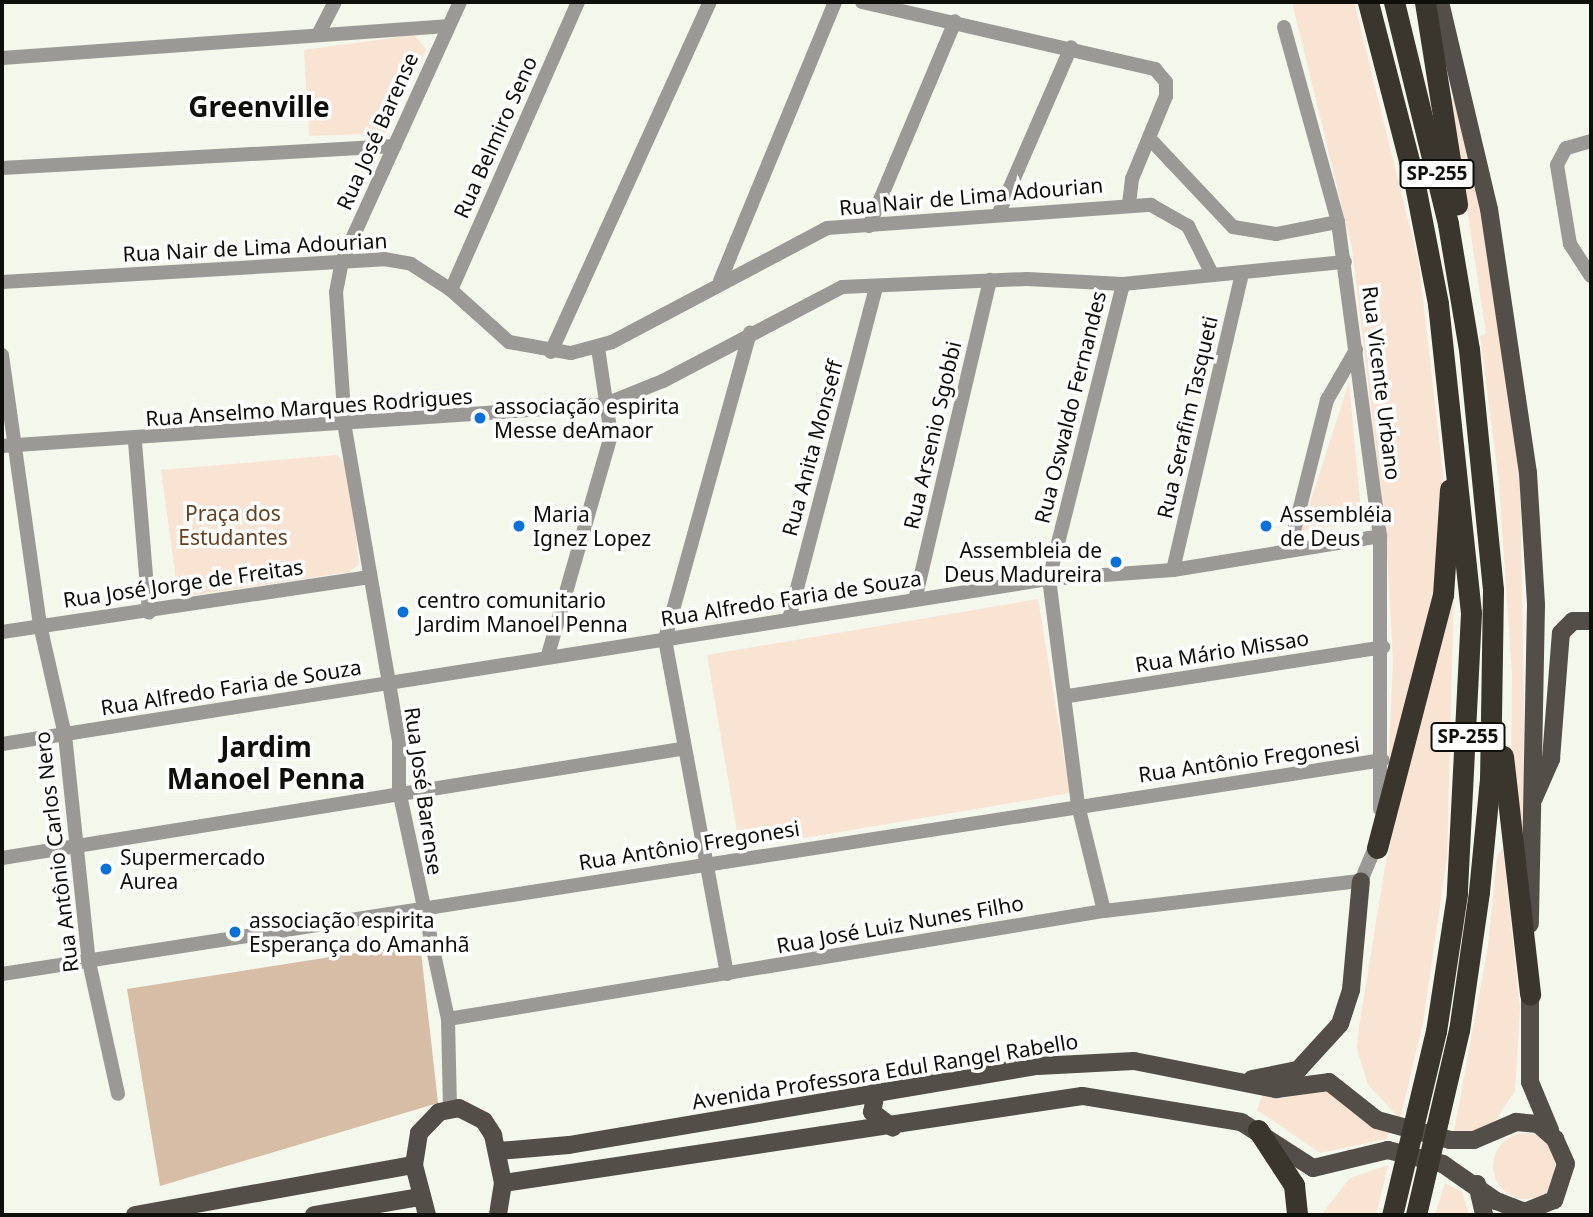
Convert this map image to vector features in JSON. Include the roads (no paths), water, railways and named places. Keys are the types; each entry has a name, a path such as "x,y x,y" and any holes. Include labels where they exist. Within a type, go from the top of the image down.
{"highway":[{"name":"SP-255","path":"1368,2 1415,180 1447,365 1466,531 1469,710 1457,894 1420,1107 1392,1215"},
{"name":"SP-255","path":"1394,2 1443,200 1469,349 1493,590 1485,831 1471,959 1441,1117 1417,1210"},
{"path":"1425,2 1466,267 1469,349"},
{"path":"1377,848 1448,567 1447,365"},
{"path":"1493,590 1505,807 1530,994"},
{"path":"1258,1130 1294,1185 1297,1215"}],"main road":[{"path":"503,1184 893,1128 1082,1096 1126,1098 1258,1130 1312,1168 1388,1150 1452,1167 1496,1201 1521,1214 1545,1207 1562,1188 1566,1164 1530,1082 1530,808 1536,605 1522,418 1479,156 1440,2"},
{"path":"1530,808 1551,759 1561,633 1573,621 1591,621"},
{"path":"1231,1081 1298,1070 1330,1040 1351,990 1361,881"},
{"name":"Avenida Professora Edul Rangel Rabello","path":"498,1151 569,1145 876,1092 1082,1061 1134,1061 1276,1089 1329,1082 1377,1120 1450,1140 1474,1140 1527,1122 1555,1139"},
{"path":"876,1092 872,1112 893,1128"},
{"path":"427,1215 420,1197 414,1165 419,1133 450,1108 484,1121 498,1151 503,1184 498,1215"},
{"path":"135,1215 414,1165"},
{"path":"1477,1184 1484,1215"},
{"path":"314,1215 420,1197"}],"street":[{"path":"318,35 335,2"},
{"name":"Rua José Barense","path":"450,1108 448,1018 420,907 399,791 399,741 385,684 345,427 337,292 342,261 460,2"},
{"name":"Rua Belmiro Seno","path":"450,290 578,2"},
{"path":"551,352 710,2"},
{"path":"720,281 835,2"},
{"path":"862,2 1071,47 1155,69 1166,82 1150,139 1132,179 1129,204"},
{"path":"869,226 955,21"},
{"path":"2,58 447,26"},
{"name":"Rua Vicente Urbano","path":"1284,27 1338,222 1380,536 1383,761 1377,848"},
{"path":"998,215 1071,47"},
{"path":"1150,139 1233,227 1276,234 1338,222"},
{"path":"1591,141 1566,148 1557,165 1570,244 1591,275"},
{"path":"2,167 394,146"},
{"name":"Rua Nair de Lima Adourian","path":"2,282 342,261 411,264 450,290 509,342 551,352 598,348 720,281 827,228 1129,204 1172,212 1203,250 1212,274"},
{"name":"Rua Anselmo Marques Rodrigues","path":"9,446 135,442 603,404 663,381 750,333 842,288 990,280 1123,285 1345,262"},
{"name":"Rua Serafim Tasqueti","path":"1172,570 1242,273"},
{"name":"Rua Arsenio Sgobbi","path":"915,600 990,280"},
{"name":"Rua Oswaldo Fernandes","path":"1104,911 1078,805 1068,695 1049,579 1123,285"},
{"name":"Rua Anita Monseff","path":"789,620 876,287"},
{"path":"727,974 710,863 681,749 664,639 750,333"},
{"path":"548,655 611,435 603,404 598,348"},
{"path":"1289,551 1327,400 1356,349"},
{"name":"Rua Antônio Carlos Nero","path":"2,355 9,446 40,625 65,735 74,847 89,962 118,1094"},
{"path":"135,442 149,612"},
{"name":"Rua Alfredo Faria de Souza","path":"2,744 385,684 548,655 1049,579 1172,570 1380,536"},
{"name":"Rua José Jorge de Freitas","path":"2,632 370,577"},
{"name":"Rua Mário Missao","path":"1068,695 1383,647"},
{"path":"2,858 399,791 681,749"},
{"name":"Rua Antônio Fregonesi","path":"2,974 1078,805 1383,761"},
{"path":"1361,881 1377,848"},
{"name":"Rua José Luiz Nunes Filho","path":"448,1018 1104,911 1361,881"}],"place":[{"name":"associação espirita Messe deAmaor","path":"480,418"},
{"name":"Maria Ignez Lopez","path":"519,526"},
{"name":"Assembléia de Deus","path":"1266,526"},
{"name":"Assembleia de Deus Madureira","path":"1116,562"},
{"name":"centro comunitario Jardim Manoel Penna","path":"403,612"},
{"name":"Supermercado Aurea","path":"106,869"},
{"name":"associação espirita Esperança do Amanhã","path":"235,932"}],"district":[{"name":"Greenville","path":"259,106"},
{"name":"Jardim Manoel Penna","path":"266,762"}],"park label":[{"name":"Praça dos Estudantes","path":"233,525"}]}
